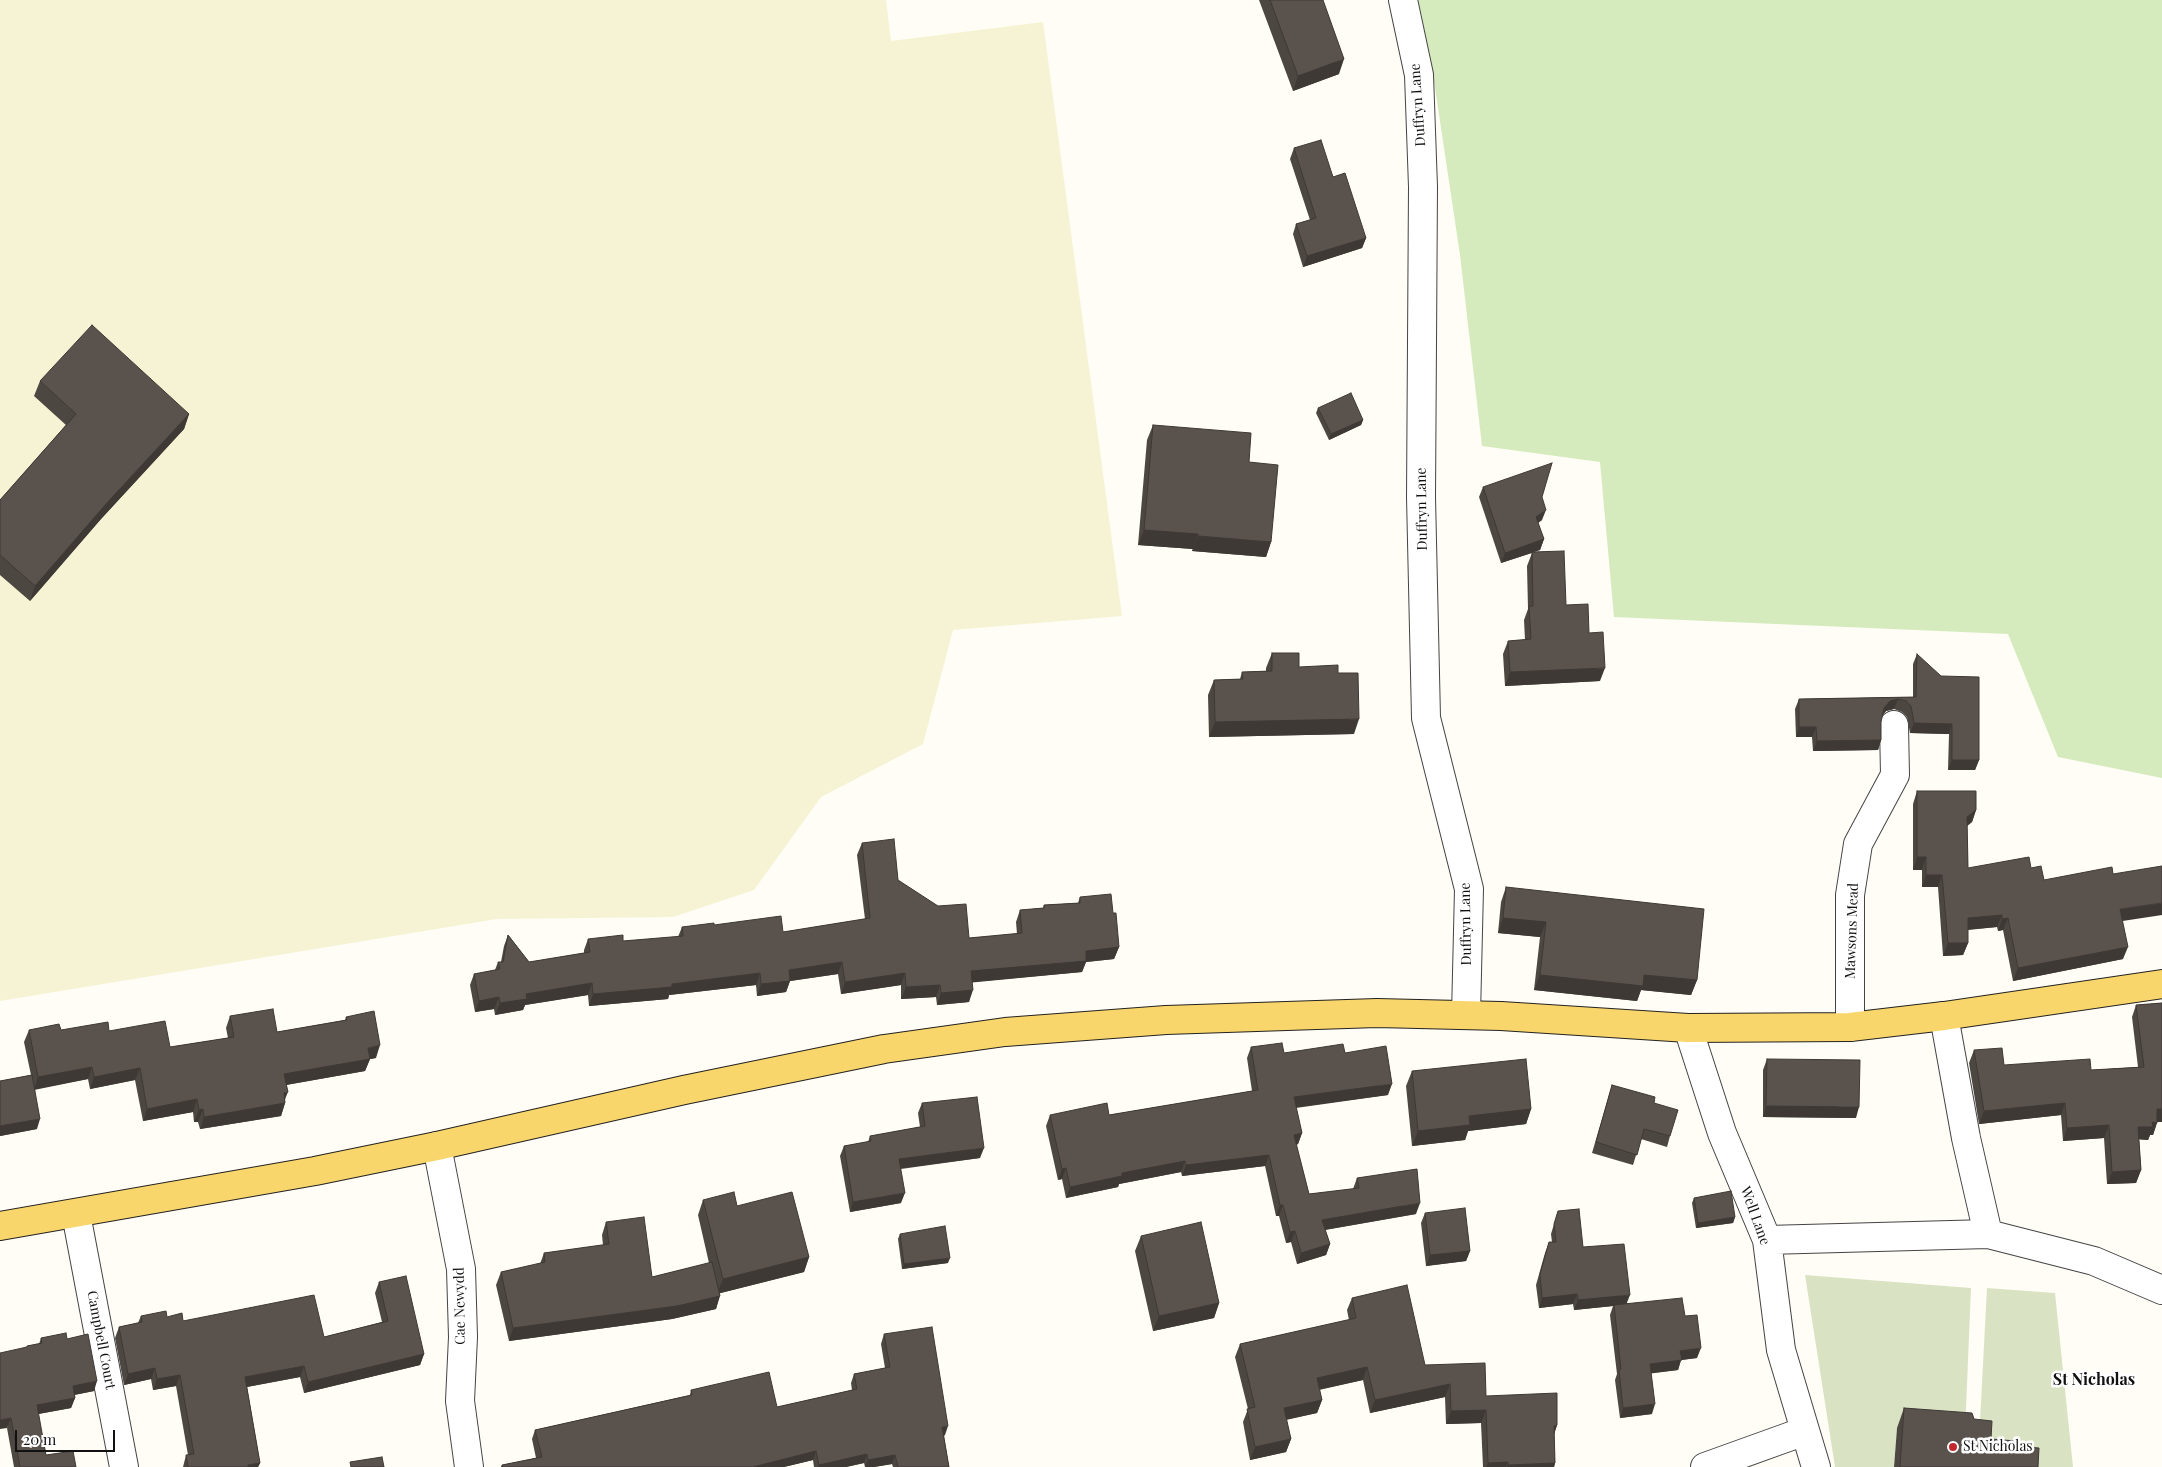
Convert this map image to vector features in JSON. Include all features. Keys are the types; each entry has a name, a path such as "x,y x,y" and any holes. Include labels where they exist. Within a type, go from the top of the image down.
{"main road":[{"path":"0,1226 316,1172 684,1090 884,1048 942,1039 1005,1032 1166,1020 1293,1014 1466,1015 1688,1028 1850,1027 1944,1016 2162,984"}],"street":[{"name":"Duffryn Lane","path":"1403,0 1419,75 1423,187 1422,497 1426,718 1469,888 1466,1015"},
{"name":"Mawsons Mead","path":"1850,1027 1850,895 1858,844 1895,774 1894,725"},
{"path":"1944,1016 1966,1138 1988,1234"},
{"name":"Well Lane","path":"1688,1028 1722,1133 1767,1240 1781,1350 1816,1467"},
{"name":"Cae Newydd","path":"437,1146 461,1269 462,1337 460,1401 469,1467"},
{"name":"Campbell Court","path":"76,1214 124,1467"},
{"path":"1767,1240 1988,1234 2094,1261 2162,1290"},
{"path":"1705,1467 1805,1431"}],"shaded area":[{"path":"0,0 886,0 891,41 1043,22 1122,616 953,630 923,744 821,797 754,890 673,917 497,919 0,1001"}],"green space":[{"path":"1418,0 2162,0 2162,778 2058,757 2008,634 1614,617 1600,462 1482,446 1460,255 1431,61"},
{"path":"1805,1275 1971,1288 1965,1433 1897,1428 1894,1467 1835,1467"},
{"path":"1987,1288 2055,1293 2073,1467 2032,1467 1979,1440"}],"building":[{"path":"1270,0 1323,0 1344,59 1298,76"},
{"path":"1321,140 1333,177 1345,173 1366,238 1307,256 1296,224 1316,218 1294,148"},
{"path":"92,325 189,414 106,504 35,586 0,555 0,500 76,414 40,381"},
{"path":"1351,393 1363,420 1331,434 1318,408"},
{"path":"1153,425 1251,433 1249,462 1278,465 1271,542 1144,530"},
{"path":"1552,463 1542,497 1546,510 1536,517 1544,539 1505,553 1483,487"},
{"path":"1564,551 1566,605 1588,604 1589,633 1603,632 1605,668 1510,672 1508,641 1531,639 1529,606 1533,606 1532,552"},
{"path":"1272,653 1299,653 1299,667 1338,665 1338,673 1358,673 1359,719 1215,722 1214,680 1243,679 1242,672 1272,671"},
{"path":"1917,654 1941,676 1979,677 1979,760 1952,760 1952,724 1914,723 1911,706 1906,701 1898,699 1890,701 1884,708 1881,722 1881,740 1817,741 1816,727 1799,727 1799,699 1916,697"},
{"path":"1917,791 1976,791 1976,810 1967,817 1968,868 2029,857 2031,868 2041,866 2044,880 2112,867 2113,874 2162,866 2162,903 2120,909 2128,947 2018,968 2008,918 2002,919 2002,915 1968,918 1968,943 1948,943 1942,875 1926,875 1926,857 1917,857"},
{"path":"894,839 898,880 938,906 966,904 969,938 1022,933 1020,910 1044,908 1044,905 1080,903 1080,897 1111,894 1113,913 1116,913 1119,947 1086,951 1086,961 971,971 973,990 941,993 940,985 906,987 905,973 845,982 842,962 789,970 790,981 761,984 760,973 672,984 672,987 593,994 592,983 526,994 527,999 500,1003 499,997 479,1001 474,974 500,969 498,962 503,962 508,935 529,962 590,952 588,939 623,935 623,941 683,936 682,927 714,923 714,925 781,916 783,932 870,918 862,843"},
{"path":"1506,887 1704,909 1697,980 1644,975 1643,986 1540,975 1546,922 1503,918"},
{"path":"2162,1003 2162,1109 2157,1109 2157,1123 2152,1122 2153,1127 2138,1127 2141,1170 2112,1172 2109,1125 2067,1128 2065,1103 1984,1111 1974,1050 2002,1048 2004,1065 2090,1059 2091,1070 2144,1067 2136,1005"},
{"path":"273,1009 277,1032 347,1020 346,1017 374,1011 380,1045 368,1048 370,1059 284,1074 288,1092 284,1093 285,1103 204,1117 203,1109 199,1110 197,1099 147,1109 140,1068 94,1077 92,1067 38,1077 29,1030 59,1024 61,1030 108,1022 109,1031 165,1021 170,1047 234,1037 230,1016"},
{"path":"1282,1043 1284,1053 1343,1044 1345,1053 1386,1046 1392,1084 1294,1097 1302,1133 1294,1135 1309,1194 1359,1188 1357,1178 1417,1169 1420,1203 1322,1220 1330,1244 1301,1253 1295,1231 1290,1232 1283,1205 1280,1205 1269,1155 1186,1165 1185,1161 1122,1173 1122,1176 1070,1187 1066,1168 1062,1169 1050,1115 1107,1103 1109,1115 1258,1090 1251,1047"},
{"path":"1526,1059 1531,1109 1469,1116 1470,1125 1418,1131 1412,1071"},
{"path":"1767,1059 1860,1060 1859,1107 1766,1106"},
{"path":"32,1075 40,1119 0,1126 0,1081"},
{"path":"1612,1085 1655,1097 1654,1103 1678,1110 1670,1136 1644,1129 1637,1155 1596,1142"},
{"path":"977,1097 984,1148 899,1159 905,1193 853,1202 844,1146 871,1141 870,1136 925,1126 922,1103"},
{"path":"1731,1191 1735,1217 1698,1223 1694,1198"},
{"path":"734,1192 737,1206 792,1192 809,1257 723,1279 703,1200"},
{"path":"1465,1208 1470,1251 1430,1255 1425,1213"},
{"path":"1579,1209 1583,1247 1624,1244 1630,1295 1578,1300 1577,1294 1542,1298 1540,1274 1549,1242 1556,1242 1554,1224 1558,1211"},
{"path":"644,1217 652,1277 712,1262 720,1296 677,1306 513,1328 501,1272 545,1262 544,1253 609,1244 606,1222"},
{"path":"1201,1222 1219,1303 1159,1316 1141,1236"},
{"path":"945,1226 950,1258 904,1264 900,1234"},
{"path":"406,1276 424,1354 308,1382 304,1366 245,1377 260,1463 248,1465 248,1467 188,1467 186,1455 194,1454 180,1375 157,1379 155,1368 128,1374 119,1327 142,1322 141,1316 166,1311 167,1317 182,1313 183,1321 314,1295 324,1337 388,1321 379,1282"},
{"path":"1407,1285 1425,1365 1485,1363 1486,1396 1557,1393 1557,1425 1554,1426 1555,1463 1508,1465 1508,1462 1488,1463 1486,1410 1451,1411 1450,1384 1375,1400 1367,1367 1317,1378 1322,1400 1284,1408 1291,1439 1255,1447 1247,1409 1255,1407 1240,1344 1356,1318 1352,1298"},
{"path":"1682,1298 1685,1316 1697,1315 1701,1348 1680,1351 1682,1360 1650,1364 1655,1404 1623,1408 1614,1305"},
{"path":"932,1327 948,1426 942,1427 949,1467 898,1467 895,1455 868,1460 867,1454 819,1465 816,1451 753,1467 502,1467 502,1465 542,1457 535,1430 692,1395 691,1390 769,1372 777,1407 857,1389 854,1374 890,1367 884,1334"},
{"path":"66,1333 67,1339 88,1334 97,1381 73,1386 75,1398 37,1405 46,1455 73,1451 76,1467 20,1467 11,1418 0,1420 0,1353 42,1343 41,1338"},
{"path":"1904,1408 1972,1413 1974,1419 1992,1421 1991,1439 2016,1441 2015,1446 2039,1448 2038,1467 1900,1467"},
{"path":"382,1457 384,1467 351,1467 350,1462"}],"place":[{"name":"St Nicholas","path":"1953,1447"}],"district":[{"name":"St Nicholas","path":"2094,1380"}]}
